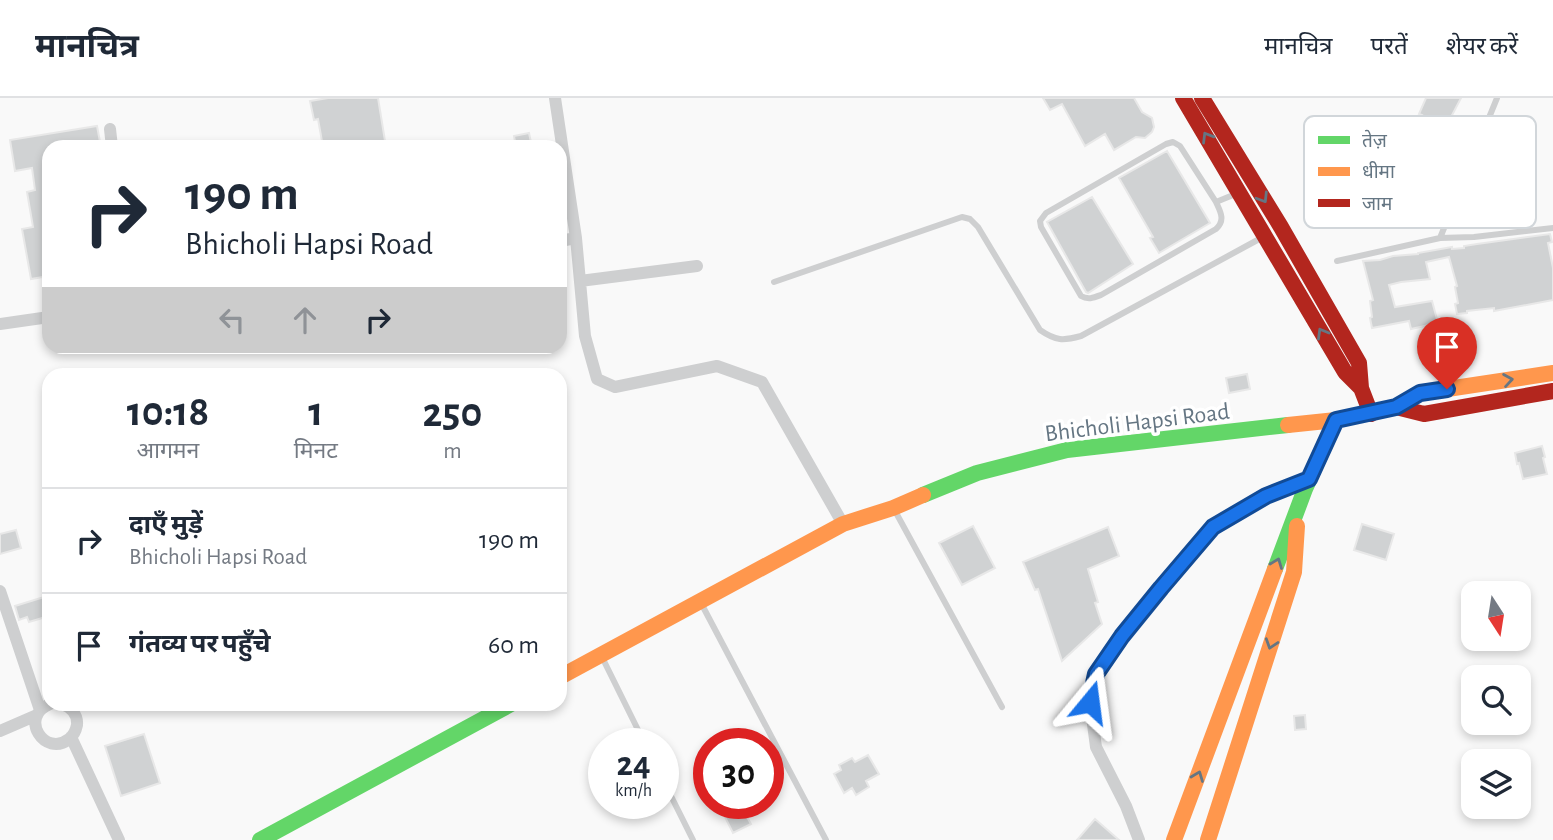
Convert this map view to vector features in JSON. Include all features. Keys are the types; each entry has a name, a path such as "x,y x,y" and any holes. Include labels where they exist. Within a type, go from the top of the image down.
{"street":[{"path":"555,98 561,140"},
{"path":"1183,98 1345,372 1361,388"},
{"path":"1202,98 1281,227 1359,363 1361,388 1371,414"},
{"path":"110,129 112,140"},
{"path":"567,178 576,238 585,336 597,379 615,387 717,366 762,382 843,524"},
{"path":"567,240 576,238"},
{"path":"580,281 697,266"},
{"path":"0,324 42,318"},
{"name":"Bhicholi Hapsi Road","path":"567,673 843,524 893,508 977,473 1067,450 1371,414 1396,407 1420,393 1553,373"},
{"path":"1396,407 1424,414 1553,391"},
{"path":"1174,840 1309,479 1336,420"},
{"path":"1139,840 1126,806 1096,747 1090,702 1096,674 1122,636 1213,527 1266,496 1309,479"},
{"path":"1208,840 1294,572 1299,506"},
{"path":"0,591 42,710 36,728 42,739 54,744 71,737 77,725 71,711"},
{"path":"0,731 42,710"},
{"path":"260,840 498,711"},
{"path":"71,737 119,840"}],"lane":[{"path":"1490,116 1497,98"},
{"path":"1173,142 1180,146 1216,202 1222,217 1216,229 1101,295 1085,299 1041,228 1040,221 1046,213 1173,142"},
{"path":"1216,202 1239,192"},
{"path":"774,282 962,218 970,219 978,227 1041,330 1052,338 1068,339 1081,336 1265,236"},
{"path":"1440,238 1444,228"},
{"path":"1337,261 1440,238 1553,229"},
{"path":"893,508 1002,707"},
{"path":"700,601 826,840"},
{"path":"601,655 637,728"},
{"path":"679,812 693,840"}],"building":[{"path":"328,98 378,98 385,140 322,140 318,119 314,120 310,101"},
{"path":"1043,98 1134,98 1142,112 1152,118 1154,127 1145,138 1136,137 1114,150 1105,134 1085,146 1062,104 1050,110"},
{"path":"1426,98 1461,98 1452,116 1419,114"},
{"path":"97,126 100,140 42,140 42,277 31,279 22,229 33,227 27,192 35,190 32,168 15,171 10,140"},
{"path":"529,133 530,140 515,140 514,136"},
{"path":"1167,151 1210,223 1159,253 1150,238 1153,237 1119,178"},
{"path":"1092,197 1133,264 1088,293 1047,222"},
{"path":"1550,234 1552,242 1548,243 1553,268 1553,300 1494,311 1494,308 1457,314 1457,286 1449,257 1426,262 1430,279 1389,285 1395,307 1432,301 1438,323 1411,329 1409,321 1372,328 1370,301 1373,300 1363,261"},
{"path":"1247,374 1250,389 1229,393 1226,378"},
{"path":"1542,446 1547,474 1523,479 1515,453"},
{"path":"1362,524 1394,534 1386,560 1354,550"},
{"path":"973,526 995,568 962,585 939,543"},
{"path":"1108,527 1119,556 1088,569 1102,624 1062,661 1038,589 1035,590 1023,562"},
{"path":"16,530 21,548 0,554 0,534"},
{"path":"42,598 42,618 29,622 27,617 19,620 15,606"},
{"path":"1305,715 1306,729 1295,730 1294,716"},
{"path":"144,734 160,783 121,796 105,746"},
{"path":"868,755 879,774 866,781 869,787 856,795 852,788 844,793 834,774 841,770 839,765 852,758 855,762"},
{"path":"726,819 748,819 751,824 733,833"},
{"path":"1095,819 1119,840 1077,840"}],"traffic: fast":[{"path":"1275,569 1305,489 1336,420"},
{"path":"923,495 977,473 1067,450 1288,425"},
{"path":"260,840 498,711"}],"traffic: slow":[{"path":"1288,425 1336,420 1396,407 1421,393 1553,373"},
{"path":"567,673 843,524 923,495"},
{"path":"1208,840 1294,572 1297,526"},
{"path":"1174,840 1275,569"}],"traffic: jam":[{"path":"1183,98 1345,372 1361,388"},
{"path":"1202,98 1281,227 1359,363 1361,388 1371,414"},
{"path":"1396,407 1424,414 1553,391"}],"route":[{"path":"1090,702 1096,674 1122,636 1213,527 1266,496 1309,479 1336,420 1371,414 1396,407 1420,393 1447,389"}]}
